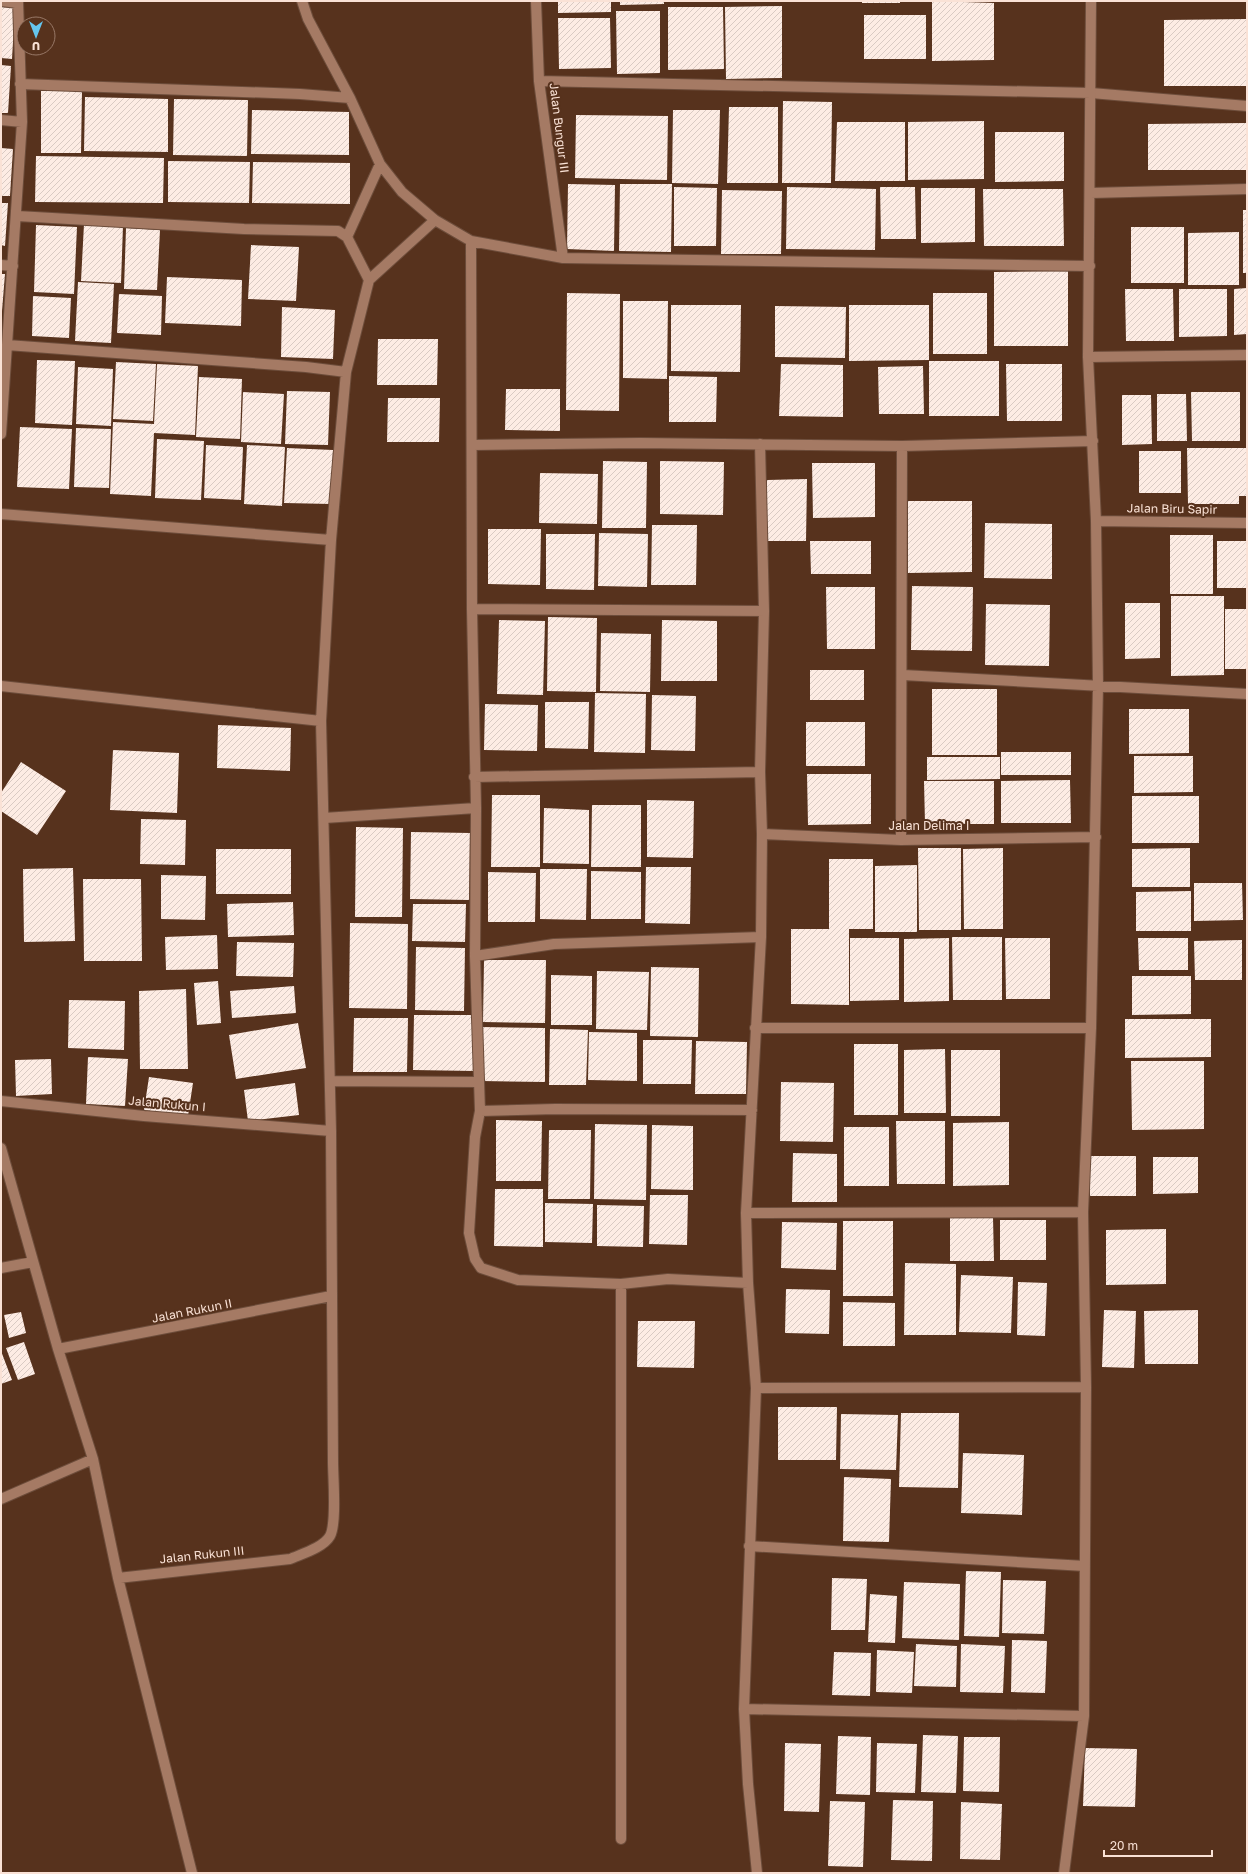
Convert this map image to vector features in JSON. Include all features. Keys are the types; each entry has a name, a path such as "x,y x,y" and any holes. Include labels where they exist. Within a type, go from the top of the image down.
{"street":[{"path":"1,1 18,2 22,122 17,216 1,434"},
{"path":"302,1 308,19 350,98 380,164 402,192 435,220 471,241 562,258 1090,266"},
{"name":"Jalan Bungur III","path":"536,1 539,81 562,258"},
{"path":"1064,1873 1084,1716 1086,1387 1083,1212 1091,1028 1098,686 1094,441 1088,357 1090,266 1091,1"},
{"path":"539,81 1091,93 1247,106"},
{"path":"20,84 300,94 350,98"},
{"path":"1,120 22,122"},
{"path":"347,237 380,164"},
{"path":"1090,193 1247,189"},
{"path":"17,216 244,229 338,232 347,237 369,280 435,220"},
{"path":"471,241 472,609 474,777 476,808 475,956 480,1111 475,1137 469,1233 475,1260 481,1268 518,1280 621,1284 668,1278 748,1283"},
{"path":"1,265 13,266"},
{"name":"Jalan Rukun III","path":"118,1578 290,1559 314,1549 330,1536 334,1510 331,1296 331,1131 321,721 331,540 346,372 369,280"},
{"path":"7,345 306,367 346,372"},
{"path":"1088,357 1247,355"},
{"path":"472,445 760,444 902,446 1094,441"},
{"path":"756,1873 748,1784 744,1709 756,1388 748,1283 746,1213 761,937 762,834 760,772 764,611 760,444"},
{"path":"901,840 903,675 902,446"},
{"path":"1,514 331,540"},
{"name":"Jalan Biru Sapir","path":"1096,521 1247,523"},
{"path":"472,609 764,611"},
{"path":"903,675 1247,694"},
{"path":"1,686 321,721"},
{"path":"474,777 760,772"},
{"path":"324,818 476,808"},
{"name":"Jalan Delima I","path":"762,834 901,840 1096,837"},
{"path":"475,956 554,944 761,937"},
{"path":"755,1028 1091,1028"},
{"path":"330,1081 478,1082"},
{"name":"Jalan Rukun I","path":"1,1101 144,1116 331,1131"},
{"path":"480,1111 555,1109 752,1110"},
{"path":"1,1148 58,1349 93,1459 118,1578 192,1873"},
{"path":"746,1213 1083,1212"},
{"path":"1,1268 33,1262"},
{"path":"621,1284 621,1839"},
{"name":"Jalan Rukun II","path":"58,1349 331,1296"},
{"path":"756,1388 1086,1387"},
{"path":"1,1499 93,1459"},
{"path":"750,1546 1084,1566"},
{"path":"744,1709 1084,1716"}],"building":[{"path":"558,1 611,1 611,12 558,13"},
{"path":"620,1 664,1 664,4 620,5"},
{"path":"862,1 900,1 900,3 862,3"},
{"path":"932,1 994,3 994,60 932,61"},
{"path":"782,6 782,78 726,79 725,7"},
{"path":"1,7 15,8 12,59 1,58"},
{"path":"668,7 723,7 724,69 668,70"},
{"path":"616,11 660,11 660,73 617,74"},
{"path":"864,15 926,15 926,59 864,59"},
{"path":"558,18 610,18 611,68 559,69"},
{"path":"1247,19 1247,86 1164,86 1164,20"},
{"path":"1,65 11,66 8,113 1,113"},
{"path":"41,91 82,91 81,153 41,153"},
{"path":"85,97 168,99 168,152 84,151"},
{"path":"174,99 248,100 247,156 173,155"},
{"path":"783,101 832,102 831,183 782,183"},
{"path":"729,107 778,107 778,183 727,183"},
{"path":"252,110 349,112 349,155 251,154"},
{"path":"673,110 720,110 718,184 672,183"},
{"path":"576,115 668,116 667,180 575,178"},
{"path":"984,121 984,179 908,180 908,122"},
{"path":"837,122 905,122 905,181 835,181"},
{"path":"1247,123 1247,170 1148,170 1148,124"},
{"path":"995,132 1064,132 1064,181 995,182"},
{"path":"1,148 13,149 10,196 1,196"},
{"path":"36,156 164,158 163,203 35,202"},
{"path":"168,161 250,162 249,203 168,202"},
{"path":"253,162 350,163 350,204 252,203"},
{"path":"568,184 615,185 614,251 567,249"},
{"path":"620,184 672,184 671,252 619,251"},
{"path":"674,187 717,188 716,246 674,246"},
{"path":"787,187 876,189 875,250 786,249"},
{"path":"880,187 915,187 916,239 881,239"},
{"path":"921,188 975,188 975,242 921,243"},
{"path":"983,189 1063,189 1064,246 984,246"},
{"path":"722,190 782,191 781,254 721,254"},
{"path":"1,203 8,203 5,246 1,245"},
{"path":"1243,210 1247,210 1247,273 1243,273"},
{"path":"84,224 123,226 121,283 81,281"},
{"path":"36,225 77,227 74,294 34,292"},
{"path":"1131,227 1184,227 1184,283 1131,283"},
{"path":"126,228 160,230 157,290 124,289"},
{"path":"1239,232 1239,285 1188,285 1188,233"},
{"path":"251,245 299,247 296,301 248,299"},
{"path":"1068,271 1068,346 994,346 994,272"},
{"path":"1,274 5,274 2,311 1,311"},
{"path":"167,277 242,280 241,326 165,323"},
{"path":"78,282 114,284 111,343 75,341"},
{"path":"1247,288 1247,334 1234,335 1234,289"},
{"path":"1125,289 1173,289 1174,341 1126,341"},
{"path":"1179,289 1227,289 1227,336 1179,337"},
{"path":"567,293 620,294 619,411 566,410"},
{"path":"933,293 987,293 987,354 933,354"},
{"path":"119,294 162,296 161,335 117,333"},
{"path":"33,296 71,298 69,338 32,336"},
{"path":"623,301 668,301 667,379 623,378"},
{"path":"671,305 741,305 740,372 671,371"},
{"path":"849,305 929,305 929,360 849,361"},
{"path":"775,306 846,307 845,358 775,357"},
{"path":"282,307 335,310 333,359 281,357"},
{"path":"378,339 438,339 437,385 377,385"},
{"path":"37,360 75,361 72,425 35,423"},
{"path":"929,361 999,361 999,416 929,416"},
{"path":"116,362 156,364 153,421 113,419"},
{"path":"157,364 198,366 195,435 154,433 151,496 110,494 113,422 154,424"},
{"path":"781,364 843,365 843,417 779,416"},
{"path":"1006,364 1062,364 1062,421 1007,421"},
{"path":"923,366 924,414 879,414 878,367"},
{"path":"78,367 113,369 111,426 76,424"},
{"path":"669,376 717,377 716,422 669,422"},
{"path":"199,377 242,379 240,439 196,437"},
{"path":"506,389 560,389 560,431 505,430"},
{"path":"287,391 330,392 328,445 285,444"},
{"path":"243,392 284,394 281,444 241,442"},
{"path":"1191,392 1240,392 1240,441 1192,441"},
{"path":"1157,394 1186,394 1187,441 1157,441"},
{"path":"1122,395 1151,395 1152,444 1122,445"},
{"path":"388,398 440,398 439,442 387,442"},
{"path":"20,427 72,429 69,489 17,487"},
{"path":"76,428 111,429 109,488 74,487"},
{"path":"157,439 204,441 201,500 155,498"},
{"path":"206,445 243,447 241,500 204,498"},
{"path":"247,445 285,447 282,506 244,504"},
{"path":"287,448 333,450 331,504 284,503"},
{"path":"1187,448 1247,448 1247,496 1239,496 1239,504 1188,504"},
{"path":"1139,451 1181,451 1181,493 1139,493"},
{"path":"603,461 647,462 646,528 602,528"},
{"path":"660,461 724,462 723,515 660,514"},
{"path":"812,463 875,463 875,517 813,518"},
{"path":"540,473 598,474 597,524 539,523"},
{"path":"807,479 806,541 766,541 767,480"},
{"path":"908,501 972,501 972,572 908,573"},
{"path":"985,523 1052,524 1052,579 984,578"},
{"path":"652,525 697,525 696,585 651,585"},
{"path":"488,529 541,529 540,585 488,584"},
{"path":"599,533 648,534 647,587 598,586"},
{"path":"546,534 595,534 594,590 546,589"},
{"path":"1170,535 1213,535 1213,594 1170,594"},
{"path":"810,541 871,541 871,574 811,574"},
{"path":"1217,541 1247,541 1247,588 1217,588"},
{"path":"912,586 973,587 972,651 911,650"},
{"path":"826,587 875,587 875,649 827,649"},
{"path":"1171,596 1224,596 1224,675 1171,676"},
{"path":"1125,603 1160,603 1160,658 1125,659"},
{"path":"986,604 1050,605 1049,666 985,665"},
{"path":"1225,609 1247,609 1247,669 1225,669"},
{"path":"548,617 597,618 596,692 547,691"},
{"path":"499,620 545,621 543,695 497,694"},
{"path":"662,620 717,621 717,681 661,681"},
{"path":"601,633 651,634 650,692 600,691"},
{"path":"810,670 864,670 864,700 810,700"},
{"path":"932,689 997,689 997,755 932,755"},
{"path":"595,693 646,694 645,753 594,752"},
{"path":"652,695 696,696 695,751 651,750"},
{"path":"545,702 589,702 588,749 545,748"},
{"path":"485,704 538,705 537,751 484,750"},
{"path":"1129,709 1189,709 1189,753 1129,754"},
{"path":"806,722 865,722 865,766 806,766"},
{"path":"218,725 291,728 290,771 217,768"},
{"path":"113,750 179,753 177,813 110,810"},
{"path":"1001,752 1071,752 1071,775 1001,775"},
{"path":"1134,756 1193,756 1193,792 1134,793"},
{"path":"927,757 1000,757 1000,779 927,780"},
{"path":"21,762 66,791 37,835 1,811 1,793"},
{"path":"807,774 871,774 871,824 808,825"},
{"path":"1070,780 1071,823 1001,823 1001,781"},
{"path":"924,781 994,781 994,824 925,824"},
{"path":"492,795 540,795 540,867 491,867"},
{"path":"1132,796 1199,796 1199,843 1132,843"},
{"path":"647,800 694,801 693,858 647,857"},
{"path":"592,805 641,805 641,867 591,867"},
{"path":"544,808 589,810 589,864 543,863"},
{"path":"141,819 186,820 185,865 140,864"},
{"path":"356,827 403,828 402,917 355,917"},
{"path":"411,832 470,833 469,900 410,899"},
{"path":"918,848 961,848 961,930 919,930"},
{"path":"1003,848 1003,929 964,929 963,849"},
{"path":"1190,848 1190,887 1132,887 1132,849"},
{"path":"216,849 291,849 291,894 216,894"},
{"path":"829,859 873,859 873,929 849,929 849,1005 791,1004 791,929 829,929"},
{"path":"917,865 917,932 875,932 875,866"},
{"path":"646,867 691,867 690,924 645,923"},
{"path":"73,868 75,941 24,942 23,869"},
{"path":"540,869 587,869 586,920 540,919"},
{"path":"591,871 641,872 641,919 591,919"},
{"path":"488,872 536,873 535,922 488,922"},
{"path":"161,875 206,876 205,920 161,919"},
{"path":"83,879 141,879 142,961 84,961"},
{"path":"1194,883 1242,883 1243,920 1194,921"},
{"path":"1191,891 1191,931 1136,931 1136,892"},
{"path":"293,902 294,935 228,937 227,904"},
{"path":"413,904 466,904 465,942 412,941"},
{"path":"350,923 408,924 407,1009 349,1008"},
{"path":"217,935 218,969 166,970 165,937"},
{"path":"952,937 1002,937 1002,1000 953,1000"},
{"path":"850,938 899,938 899,1000 850,1001"},
{"path":"949,938 949,1001 904,1002 904,939"},
{"path":"1005,938 1050,938 1050,999 1006,999"},
{"path":"1138,938 1188,938 1188,970 1139,970"},
{"path":"1242,940 1242,980 1195,980 1194,941"},
{"path":"237,942 294,943 293,977 236,976"},
{"path":"416,947 465,948 464,1011 415,1010"},
{"path":"484,960 546,960 545,1023 483,1022"},
{"path":"651,967 699,968 698,1037 650,1036"},
{"path":"597,971 649,972 647,1030 596,1029"},
{"path":"551,975 592,976 592,1025 551,1025"},
{"path":"1132,976 1191,976 1191,1014 1132,1015"},
{"path":"218,981 221,1023 197,1025 194,983"},
{"path":"294,986 296,1013 232,1018 230,991"},
{"path":"186,989 188,1069 140,1069 139,991"},
{"path":"69,1000 125,1001 124,1050 68,1048"},
{"path":"414,1015 475,1015 474,1071 413,1070"},
{"path":"354,1018 408,1018 407,1072 353,1072"},
{"path":"1125,1019 1211,1019 1211,1057 1125,1058"},
{"path":"298,1023 306,1068 236,1079 229,1035"},
{"path":"482,1027 545,1028 545,1082 482,1081"},
{"path":"550,1029 588,1030 586,1085 549,1085"},
{"path":"589,1032 637,1033 637,1081 588,1080"},
{"path":"643,1040 692,1040 691,1084 643,1084"},
{"path":"696,1041 747,1042 746,1094 695,1094"},
{"path":"854,1044 898,1044 898,1115 854,1115"},
{"path":"945,1049 946,1113 904,1113 904,1050"},
{"path":"951,1050 1000,1050 1000,1116 951,1116"},
{"path":"88,1057 128,1059 125,1106 86,1104"},
{"path":"51,1059 52,1094 16,1096 15,1060"},
{"path":"1131,1061 1204,1061 1204,1129 1132,1130"},
{"path":"149,1077 193,1083 188,1116 144,1110"},
{"path":"781,1082 834,1083 833,1142 780,1141"},
{"path":"295,1083 299,1115 248,1121 244,1090"},
{"path":"496,1120 542,1121 541,1181 496,1181"},
{"path":"896,1121 945,1121 945,1184 897,1184"},
{"path":"1009,1122 1009,1185 953,1186 953,1123"},
{"path":"595,1124 647,1125 646,1200 594,1199"},
{"path":"652,1125 693,1126 693,1190 651,1189"},
{"path":"844,1127 889,1127 889,1186 844,1186"},
{"path":"549,1130 591,1130 590,1199 548,1199"},
{"path":"793,1153 837,1154 837,1202 792,1202"},
{"path":"1090,1156 1136,1156 1136,1196 1090,1196"},
{"path":"1153,1157 1198,1157 1198,1193 1153,1194"},
{"path":"495,1189 543,1189 543,1247 494,1246"},
{"path":"650,1195 688,1195 687,1245 649,1244"},
{"path":"545,1203 593,1204 592,1243 545,1242"},
{"path":"597,1205 644,1206 643,1247 597,1246"},
{"path":"950,1217 993,1217 994,1261 950,1261"},
{"path":"1000,1220 1046,1220 1046,1260 1000,1260"},
{"path":"843,1221 893,1221 893,1296 843,1296"},
{"path":"782,1222 837,1223 836,1270 781,1268"},
{"path":"1166,1229 1166,1284 1106,1285 1106,1230"},
{"path":"905,1263 956,1264 956,1335 904,1335"},
{"path":"961,1275 1013,1277 1011,1333 959,1332"},
{"path":"1018,1282 1047,1283 1045,1336 1017,1335"},
{"path":"786,1289 830,1290 829,1334 785,1333"},
{"path":"843,1302 895,1303 895,1346 843,1346"},
{"path":"1104,1310 1136,1311 1134,1368 1102,1367"},
{"path":"1198,1310 1198,1364 1145,1364 1144,1311"},
{"path":"21,1312 26,1333 9,1338 4,1315"},
{"path":"638,1321 695,1321 694,1368 637,1367"},
{"path":"24,1342 35,1374 18,1380 6,1348"},
{"path":"1,1351 12,1380 1,1384"},
{"path":"778,1407 837,1407 836,1460 778,1460"},
{"path":"901,1413 959,1413 958,1488 899,1487"},
{"path":"841,1414 898,1415 896,1470 840,1469"},
{"path":"963,1453 1024,1455 1022,1515 961,1513"},
{"path":"844,1477 891,1479 889,1542 843,1541"},
{"path":"966,1571 1001,1572 999,1637 964,1636"},
{"path":"832,1578 867,1579 865,1630 831,1630"},
{"path":"1003,1580 1046,1581 1044,1634 1002,1633"},
{"path":"904,1582 960,1584 959,1640 902,1638"},
{"path":"870,1594 897,1596 895,1643 868,1642"},
{"path":"1012,1640 1047,1641 1045,1693 1011,1692"},
{"path":"916,1644 957,1646 956,1687 914,1686"},
{"path":"961,1644 1005,1646 1003,1693 960,1692"},
{"path":"877,1650 914,1652 912,1693 876,1692"},
{"path":"834,1652 871,1653 870,1696 832,1695"},
{"path":"923,1735 958,1736 956,1793 921,1792"},
{"path":"838,1736 871,1737 870,1795 836,1794"},
{"path":"964,1737 1000,1737 999,1792 963,1791"},
{"path":"785,1743 821,1744 819,1812 784,1811"},
{"path":"877,1743 917,1744 915,1793 876,1792"},
{"path":"1085,1748 1137,1749 1135,1807 1083,1806"},
{"path":"893,1800 933,1801 932,1861 891,1860"},
{"path":"830,1801 865,1802 863,1867 828,1866"},
{"path":"961,1802 1002,1804 1000,1860 960,1859"}]}
